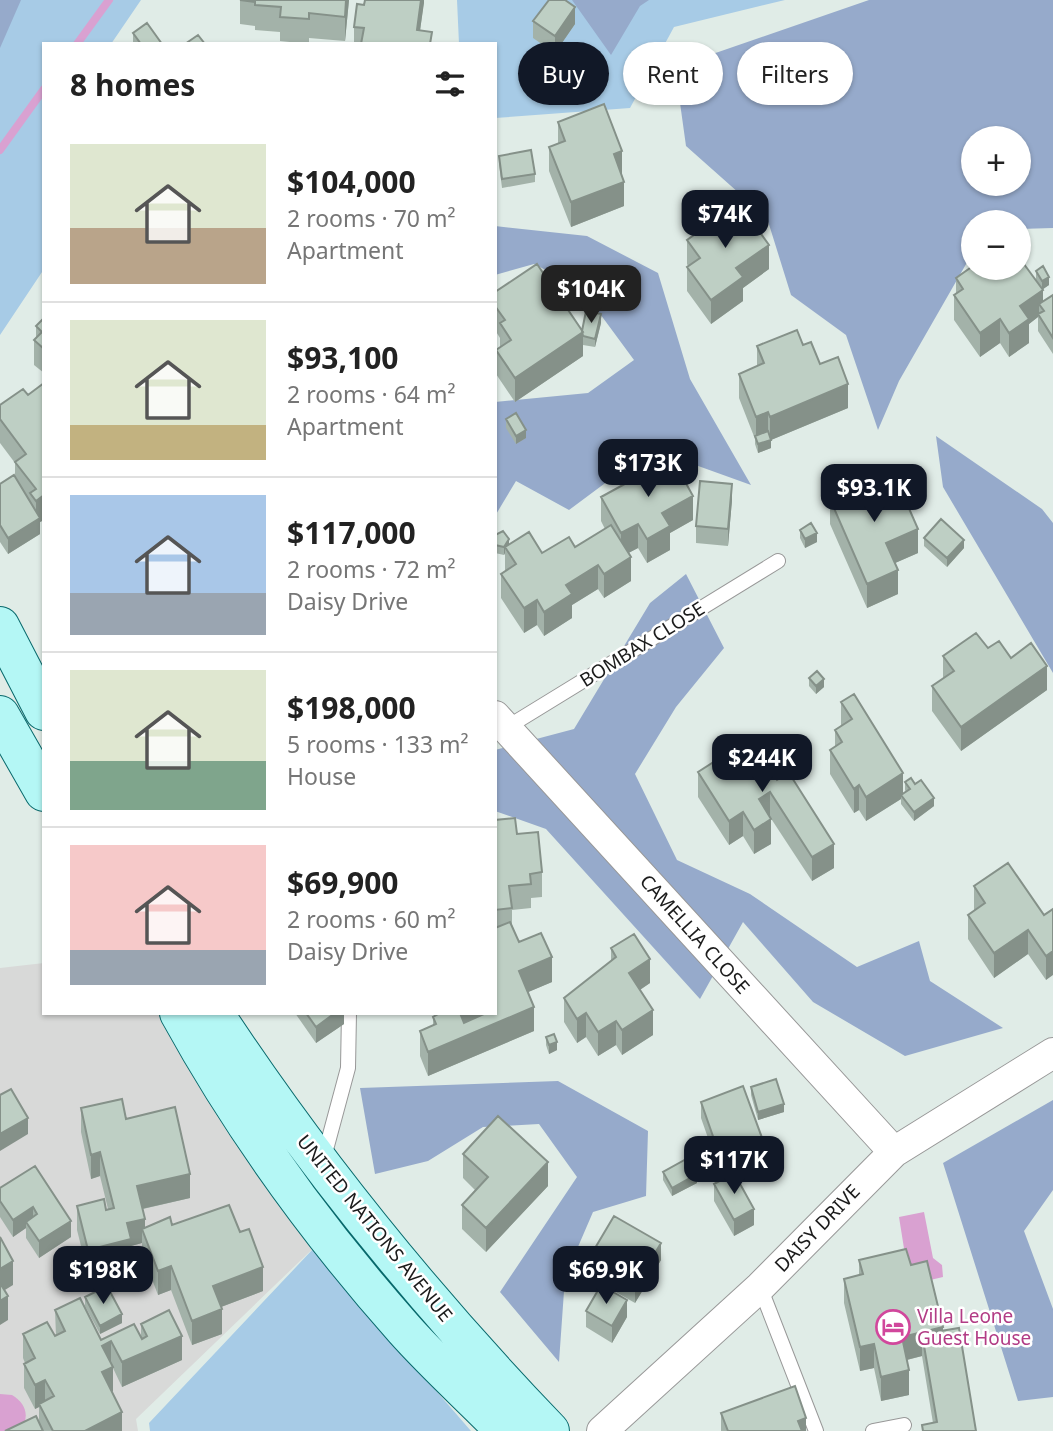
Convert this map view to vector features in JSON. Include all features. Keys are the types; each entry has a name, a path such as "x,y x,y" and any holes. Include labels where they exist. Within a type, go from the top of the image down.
{"street":[{"path":"0,626 42,707"},
{"path":"0,715 42,788"},
{"name":"CAMELLIA CLOSE","path":"501,722 894,1152"},
{"name":"UNITED NATIONS AVENUE","path":"179,1015 216,1080 308,1212 405,1330 505,1431"},
{"name":"UNITED NATIONS AVENUE","path":"215,1015 321,1166 406,1272 551,1431"},
{"name":"DAISY DRIVE","path":"602,1431 760,1287 894,1152 1053,1053"}],"lane":[{"name":"BOMBAX CLOSE","path":"501,722 778,561"},
{"path":"321,1166 348,1068 349,1015"},
{"path":"760,1287 816,1431"},
{"path":"873,1431 904,1425"}],"shaded area":[{"path":"0,0 141,0 112,42 42,42 42,272 0,335"},
{"path":"0,0 21,0 0,48"},
{"path":"457,0 785,0 674,27 666,42 623,42 623,105 632,105 630,108 497,118 497,42 459,42"},
{"path":"572,0 649,0 640,6 611,55 609,42 602,42"},
{"path":"869,0 1053,0 1053,228 1031,229 1031,210 961,210 961,273 899,381 878,430 846,335 791,295 767,218 686,146 680,105 723,105 723,50 737,46 737,105 853,105 853,42 747,42"},
{"path":"497,226 587,236 658,273 690,379 751,485 651,449 569,510 516,481 497,513 497,402 588,393 634,360 581,288 534,264 497,274"},
{"path":"936,436 1042,509 1053,523 1053,673 943,487"},
{"path":"686,574 724,648 676,707 635,774 677,860 750,894 857,967 919,941 930,981 1003,1028 905,1056 813,1002 743,922 700,999 546,829 497,812 497,749 574,729 650,603"},
{"path":"42,963 42,1015 227,1015 355,1208 136,1419 138,1431 0,1431 0,968"},
{"path":"558,1081 648,1131 646,1196 593,1212 565,1277 559,1362 500,1292 577,1177 539,1124 483,1127 428,1161 375,1174 360,1088"},
{"path":"1053,1100 1053,1190 1024,1231 1053,1309 1053,1397 1018,1401 943,1163"},
{"path":"924,1212 933,1258 942,1265 943,1277 926,1281 899,1270 906,1261 899,1217"},
{"path":"313,1249 471,1431 150,1431 149,1423"},
{"path":"0,1394 12,1395 24,1406 25,1421 19,1431 0,1431"}],"building":[{"path":"240,0 346,0 345,17 309,13 309,19 280,17 281,7 255,5 255,2"},
{"path":"365,0 421,0 417,30 432,32 430,42 361,42 364,28 354,27 357,4 364,5"},
{"path":"549,0 565,0 575,7 555,36 533,21"},
{"path":"147,23 161,42 140,42 133,33"},
{"path":"198,35 203,42 188,42"},
{"path":"604,105 622,151 614,154 624,182 571,202 549,147 565,141 558,122"},
{"path":"531,150 535,174 502,179 499,156"},
{"path":"739,203 769,245 736,268 743,277 711,300 687,267 700,258 687,240"},
{"path":"537,264 583,332 515,378 497,351 511,340 500,323 505,320 497,309 497,291"},
{"path":"1043,266 1049,277 1042,281 1036,271"},
{"path":"961,274 961,280 1031,280 1031,274 1043,290 1020,306 1029,319 1009,333 1000,319 980,333 954,295 963,289 956,278"},
{"path":"1053,295 1053,338 1038,314 1044,311 1039,304"},
{"path":"586,311 601,314 595,339 583,336"},
{"path":"42,320 42,332 36,326"},
{"path":"797,330 803,345 811,342 820,364 838,357 848,384 770,417 768,412 756,417 739,374 764,363 757,346"},
{"path":"42,332 42,347 34,340"},
{"path":"42,384 42,496 36,501 30,493 36,489 15,462 26,454 0,419 0,405 23,389 28,395"},
{"path":"516,413 526,430 516,436 506,419"},
{"path":"768,431 771,440 758,444 755,436"},
{"path":"672,458 693,496 662,513 670,526 647,539 638,524 621,533 601,497"},
{"path":"893,472 918,529 886,543 898,570 867,584 830,499"},
{"path":"14,475 40,518 8,538 0,525 0,484"},
{"path":"700,481 732,484 728,529 696,526"},
{"path":"941,519 964,540 947,558 924,538"},
{"path":"811,523 817,533 805,539 800,530"},
{"path":"611,525 631,557 604,574 598,565 566,585 572,594 544,612 537,600 524,608 501,574 516,564 505,547 529,532 542,553 569,537 575,547"},
{"path":"503,531 509,539 504,547 497,545 497,534"},
{"path":"976,633 988,648 999,641 1011,658 1031,643 1047,666 961,727 932,686 954,671 943,656"},
{"path":"817,671 824,679 816,686 809,678"},
{"path":"854,694 903,773 866,797 859,785 854,789 830,750 842,742 835,730 852,719 841,702"},
{"path":"751,738 777,780 789,773 834,844 812,857 770,792 759,799 771,819 754,830 743,812 729,821 698,772"},
{"path":"911,778 915,784 921,780 934,798 914,812 901,795 910,789 905,782"},
{"path":"515,818 517,834 538,832 542,872 530,874 531,884 509,886 512,908 497,910 497,820"},
{"path":"1008,863 1044,915 1053,909 1053,951 1046,956 1028,930 994,953 968,915 985,903 974,886"},
{"path":"510,922 519,942 541,933 552,957 519,971 534,1007 428,1052 420,1031 436,1024 433,1017 436,1015 461,1015 464,1023 482,1015 497,1015 497,927"},
{"path":"634,934 650,959 629,973 653,1010 622,1030 616,1021 598,1032 586,1013 577,1019 564,998 616,957 611,948"},
{"path":"307,1015 332,1015 316,1027"},
{"path":"554,1034 557,1042 549,1045 546,1037"},
{"path":"776,1079 784,1104 758,1112 751,1087"},
{"path":"743,1086 765,1146 722,1162 701,1102"},
{"path":"11,1089 28,1118 0,1134 0,1095"},
{"path":"122,1099 126,1119 175,1107 190,1174 137,1186 145,1219 127,1223 131,1239 88,1250 77,1206 104,1199 106,1210 114,1208 100,1152 91,1155 81,1108"},
{"path":"498,1116 548,1162 486,1228 462,1205 488,1177 463,1154"},
{"path":"688,1158 697,1174 672,1188 663,1172"},
{"path":"35,1166 71,1221 39,1241 26,1222 37,1214 33,1207 13,1220 0,1201 0,1188"},
{"path":"734,1173 754,1209 734,1220 714,1184"},
{"path":"229,1205 240,1232 249,1229 263,1267 213,1286 222,1309 192,1321 171,1266 158,1271 142,1229 170,1217 172,1225"},
{"path":"614,1216 661,1243 635,1287 588,1260"},
{"path":"0,1237 13,1261 0,1269"},
{"name":"Villa Leone Guest House","path":"906,1249 911,1265 927,1261 943,1327 902,1337 909,1370 881,1377 874,1344 860,1347 844,1279 863,1274 859,1260"},
{"path":"0,1283 8,1296 0,1301"},
{"path":"601,1285 627,1300 612,1326 586,1311"},
{"path":"107,1286 122,1314 100,1326 85,1297"},
{"path":"80,1298 101,1340 134,1324 142,1339 147,1336 141,1324 169,1310 182,1336 122,1362 111,1341 102,1346 113,1367 102,1372 122,1412 85,1431 53,1431 39,1404 54,1396 45,1380 35,1385 24,1364 35,1358 23,1334 47,1322 55,1336 65,1331 55,1310"},
{"path":"959,1328 976,1431 923,1431 922,1425 937,1422 922,1334"},
{"path":"795,1386 806,1418 798,1421 802,1431 728,1431 721,1413"},
{"path":"36,1416 43,1431 5,1431"}],"waterway":[{"path":"78,42 109,0"},
{"path":"0,150 42,92"}],"place":[{"name":"Villa Leone Guest House","path":"893,1327"}]}
